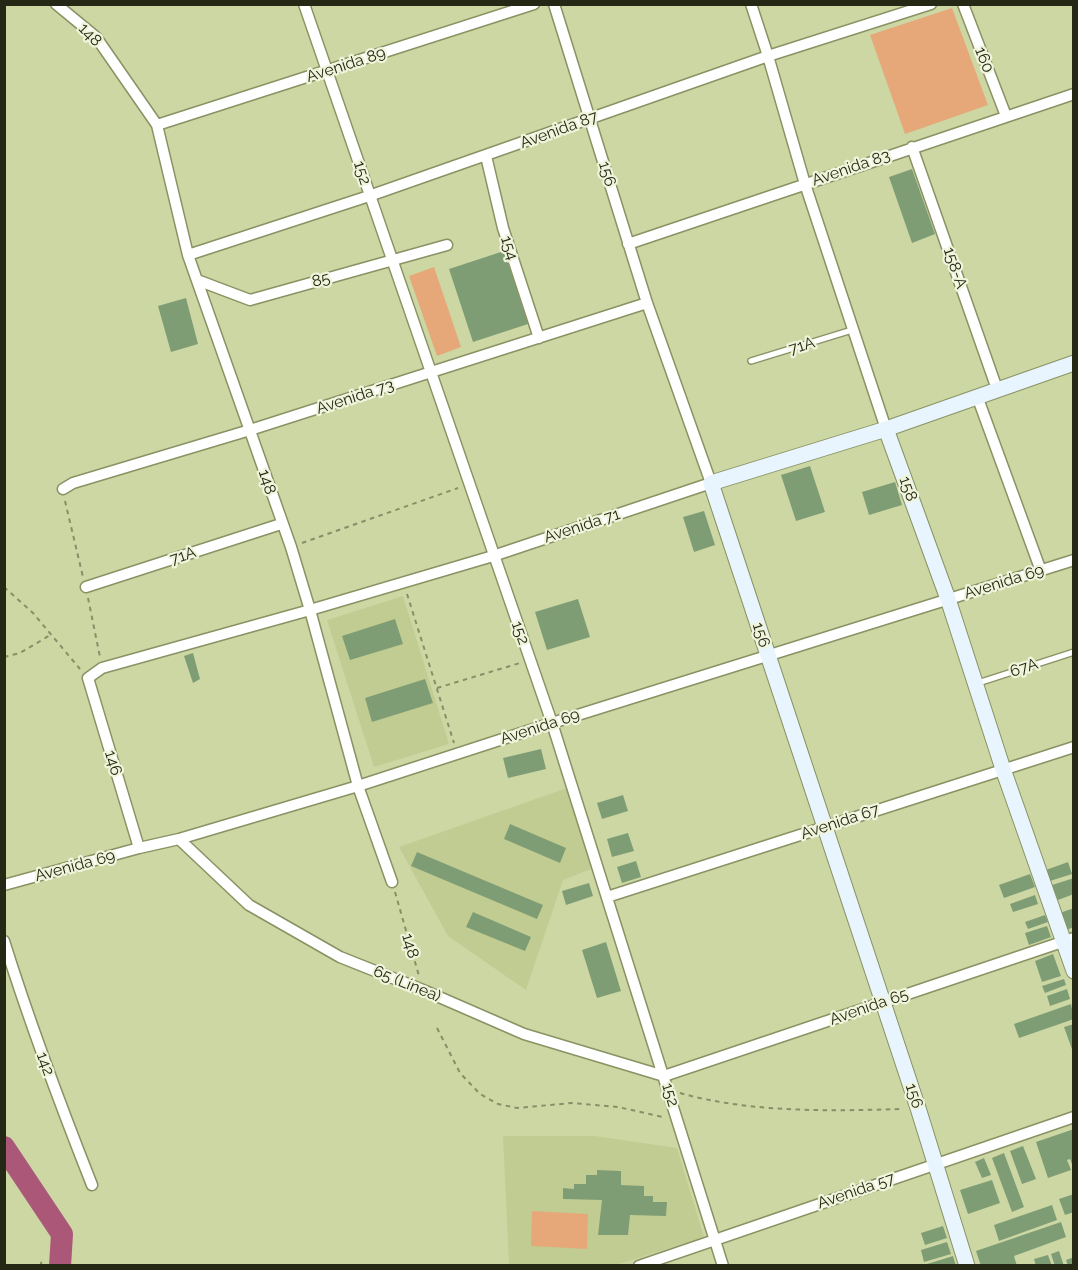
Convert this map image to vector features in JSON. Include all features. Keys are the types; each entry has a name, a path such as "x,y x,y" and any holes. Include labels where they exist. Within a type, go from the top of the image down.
{"street":[{"name":"148","path":"56,4 96,37 157,125 188,255 291,547 358,786 392,882"},
{"name":"152","path":"304,4 552,723 723,1266"},
{"name":"Avenida 89","path":"157,125 534,4"},
{"name":"156","path":"554,4 647,303 711,483 826,827 967,1266"},
{"name":"158","path":"751,4 805,184 886,429 948,599 1003,770 1068,939 1074,971"},
{"name":"Avenida 87","path":"188,255 486,156 768,56 931,4"},
{"name":"160","path":"963,4 1006,116"},
{"name":"Avenida 83","path":"628,244 1074,94"},
{"name":"158-A","path":"912,147 997,389"},
{"name":"154","path":"486,156 503,228 539,338"},
{"name":"85","path":"196,280 250,300 447,245"},
{"name":"Avenida 73","path":"63,489 73,483 250,430 647,303"},
{"name":"Avenida 71","path":"88,678 102,668 493,556 711,483 886,429 1074,363"},
{"path":"977,396 1041,571"},
{"name":"71A","path":"86,587 281,524"},
{"name":"Avenida 69","path":"4,885 179,839 358,786 1074,560"},
{"name":"146","path":"88,678 139,848"},
{"name":"Avenida 67","path":"607,897 1074,747"},
{"name":"65 (Línea)","path":"179,839 249,905 340,957 524,1034 664,1076"},
{"name":"Avenida 65","path":"664,1076 1068,939"},
{"name":"142","path":"4,941 53,1087 92,1185"},
{"name":"Avenida 57","path":"639,1266 1074,1117"}],"lane":[{"name":"71A","path":"751,361 853,330"},
{"name":"67A","path":"975,684 1074,652"}],"path":[{"path":"291,547 469,484"},
{"path":"403,582 458,754"},
{"path":"4,587 33,613 88,678"},
{"path":"4,657 20,653 52,634"},
{"path":"436,688 530,660"},
{"name":"148","path":"392,882 423,990"},
{"path":"437,1028 460,1073 480,1094 498,1104 517,1108 572,1103 618,1107 678,1120"},
{"path":"668,1090 707,1101 777,1107 860,1110 918,1108"},
{"path":"40,1266 43,1258"}],"shaded area":[{"path":"952,8 988,105 905,134 870,35"},
{"path":"434,267 461,347 437,356 409,276"},
{"path":"403,596 449,744 374,767 327,620"},
{"path":"567,788 591,869 563,880 526,990 448,936 399,847"},
{"path":"503,1136 595,1136 677,1148 704,1237 616,1265 509,1265"},
{"path":"532,1211 588,1214 587,1249 531,1246"}],"building":[{"path":"912,169 935,234 912,243 889,177"},
{"path":"504,251 528,324 473,342 449,269"},
{"path":"186,298 198,344 171,352 158,306"},
{"path":"810,466 825,512 796,521 781,475"},
{"path":"895,482 902,505 869,515 862,492"},
{"path":"704,511 715,545 694,552 683,517"},
{"path":"578,599 590,637 547,650 535,612"},
{"path":"395,619 403,644 350,660 342,636"},
{"path":"193,653 200,679 193,683 184,656"},
{"path":"425,679 433,703 372,722 365,698"},
{"path":"541,749 546,769 508,778 503,758"},
{"path":"623,795 628,811 602,819 597,803"},
{"path":"510,824 566,848 560,863 504,839"},
{"path":"628,833 634,851 612,857 607,839"},
{"path":"417,852 543,905 537,919 411,866"},
{"path":"636,861 641,877 622,883 617,867"},
{"path":"1068,862 1072,874 1050,881 1046,870"},
{"path":"1030,874 1035,887 1004,898 999,885"},
{"path":"1074,878 1074,894 1058,900 1052,885"},
{"path":"589,883 593,896 566,905 562,891"},
{"path":"1035,895 1038,904 1013,912 1010,904"},
{"path":"1074,908 1074,927 1066,930 1060,913"},
{"path":"473,912 531,937 525,951 466,927"},
{"path":"1045,915 1048,922 1028,929 1025,922"},
{"path":"1047,926 1051,937 1029,945 1025,933"},
{"path":"606,942 621,991 597,998 582,950"},
{"path":"1053,954 1061,976 1042,982 1035,961"},
{"path":"1064,979 1066,985 1045,993 1042,986"},
{"path":"1067,989 1070,999 1050,1006 1047,996"},
{"path":"1071,1004 1074,1019 1019,1038 1014,1024"},
{"path":"1074,1024 1074,1052 1073,1052 1064,1027"},
{"path":"1074,1129 1074,1169 1070,1159 1067,1160 1071,1170 1048,1178 1036,1142"},
{"path":"1023,1146 1036,1179 1022,1184 1010,1151"},
{"path":"1004,1153 1024,1207 1012,1212 992,1158"},
{"path":"984,1158 991,1175 982,1178 975,1162"},
{"path":"597,1170 621,1171 621,1185 644,1186 644,1196 653,1196 653,1202 667,1202 666,1216 630,1215 628,1235 598,1235 602,1200 563,1199 563,1188 574,1189 574,1184 586,1184 586,1175 597,1175"},
{"path":"992,1180 1000,1203 968,1214 960,1190"},
{"path":"1074,1194 1074,1212 1065,1215 1059,1199"},
{"path":"1052,1205 1057,1220 999,1241 994,1225"},
{"path":"1061,1222 1066,1237 1014,1256 1017,1266 981,1266 976,1251"},
{"path":"943,1226 947,1238 925,1245 921,1233"},
{"path":"947,1242 951,1254 924,1262 921,1250"},
{"path":"1059,1251 1064,1266 1055,1266 1051,1254"},
{"path":"1048,1255 1052,1266 1036,1266 1034,1259"},
{"path":"953,1256 956,1266 924,1266 924,1265"},
{"path":"1074,1257 1074,1266 1068,1266 1066,1260"}],"waterway":[{"path":"4,1147 62,1234 60,1266"}]}
